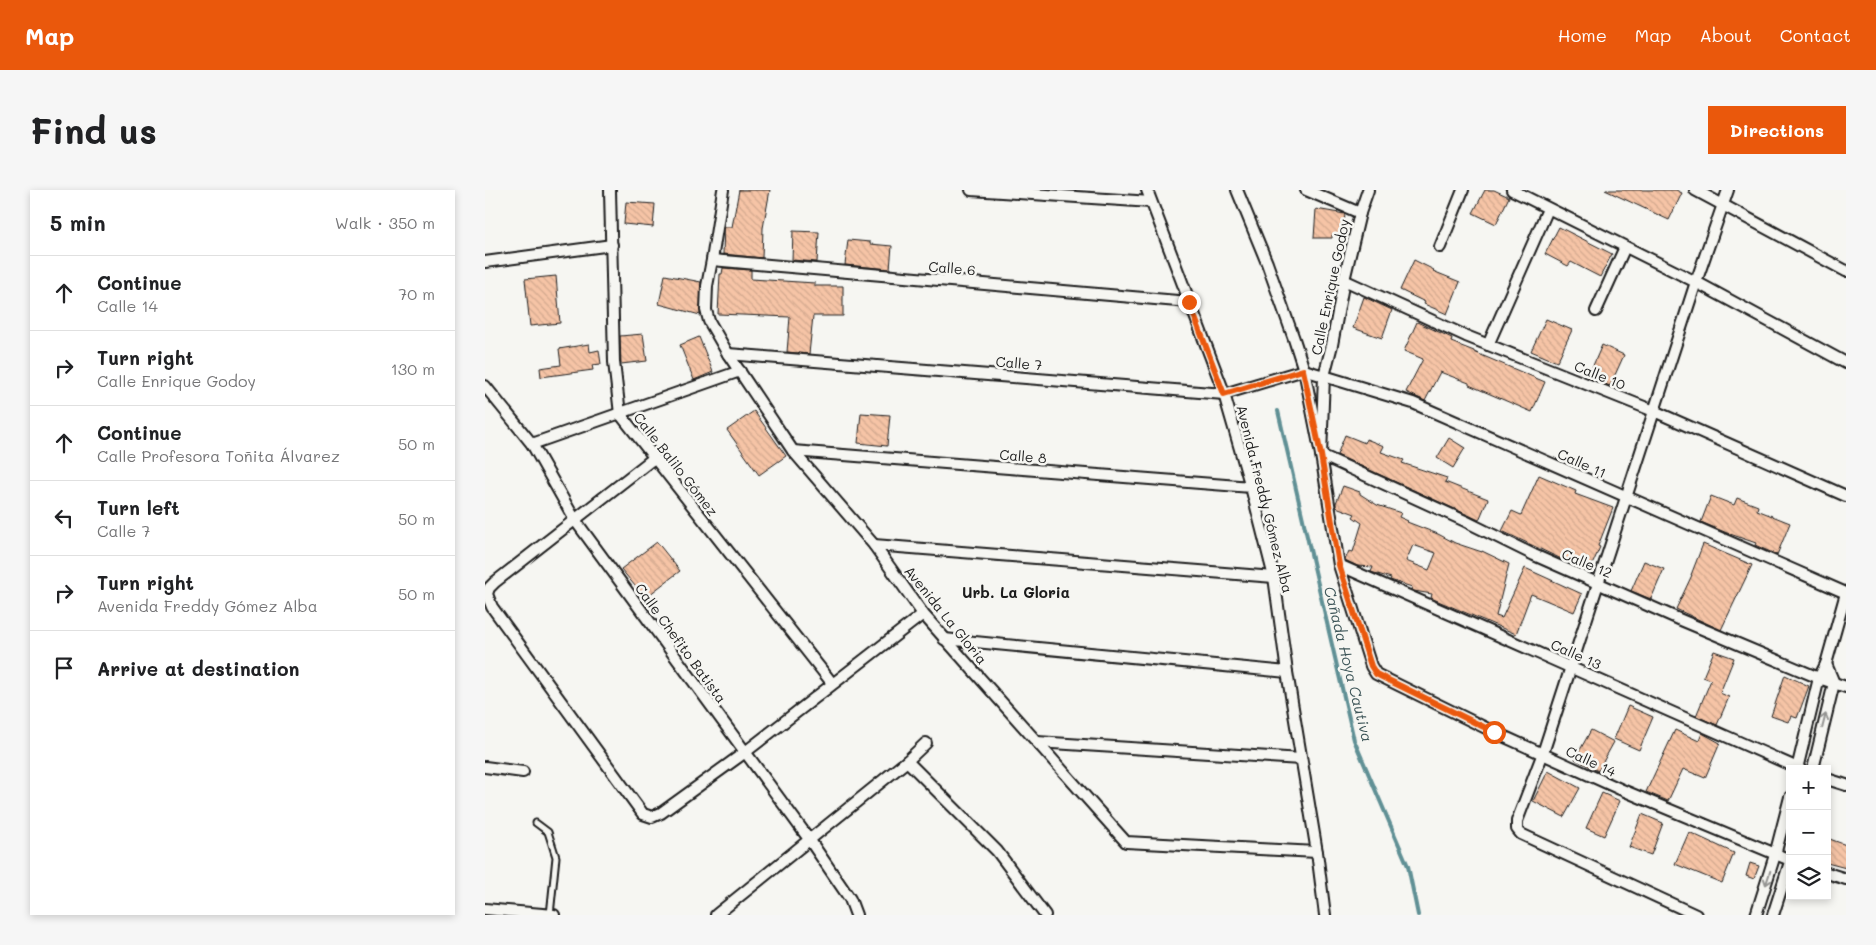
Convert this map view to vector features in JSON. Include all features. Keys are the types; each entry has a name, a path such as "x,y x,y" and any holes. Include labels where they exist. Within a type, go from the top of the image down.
{"street":[{"name":"Calle Balilo Gómez","path":"610,190 614,362 620,414 832,683"},
{"name":"Avenida La Gloria","path":"723,190 713,260 707,286 706,310 709,321 728,354 793,451 874,545 923,614 1126,842 1317,852"},
{"path":"971,190 1151,202"},
{"name":"Avenida Freddy Gómez Alba","path":"1147,190 1224,394 1251,487 1274,577 1325,915"},
{"path":"1237,190 1267,264 1303,370 1321,455"},
{"path":"1306,190 1360,213"},
{"name":"Calle Enrique Godoy","path":"1368,190 1360,213 1344,280 1332,345 1324,376 1321,455 1339,565 1371,666 1376,674 1384,680"},
{"path":"1440,247 1463,190"},
{"path":"1512,190 1696,282 1846,363"},
{"path":"1695,190 1846,271"},
{"path":"1696,915 1521,834 1517,829 1517,821 1543,753 1696,282 1728,190"},
{"path":"1488,345 1548,209"},
{"path":"485,262 612,245"},
{"path":"1596,311 1625,247"},
{"name":"Calle 6","path":"713,260 1189,302"},
{"name":"Calle 10","path":"1344,280 1488,345 1654,412 1846,496"},
{"name":"Calle 7","path":"728,354 1224,394 1303,370"},
{"name":"Calle 11","path":"1303,370 1413,403 1846,593"},
{"path":"532,444 740,371"},
{"name":"Calle Chefito Batista","path":"485,386 532,444 575,520 744,753 809,839 850,898 856,915"},
{"name":"Calle 8","path":"793,451 1251,487"},
{"name":"Calle 12","path":"1321,455 1534,555 1681,620 1819,678 1846,687"},
{"path":"654,458 489,588 487,594 492,607 643,814 651,817 661,813 744,753 923,614"},
{"path":"874,545 1274,577"},
{"name":"Calle 13","path":"1339,565 1791,765"},
{"path":"1799,765 1819,678 1826,664 1846,593"},
{"path":"944,639 1287,672"},
{"path":"1814,765 1834,683 1826,664"},
{"name":"Calle 14","path":"1384,680 1620,790 1786,859"},
{"path":"1037,742 1301,759"},
{"path":"716,915 907,761 926,743"},
{"path":"907,761 997,851 1045,915"},
{"path":"485,766 523,772"},
{"path":"1831,780 1846,784"},
{"path":"1756,915 1787,810"},
{"path":"1773,915 1786,874"},
{"path":"1831,874 1846,879"},
{"path":"485,909 554,915"}],"lane":[{"path":"535,823 548,832 556,857 550,914"}],"building":[{"path":"739,190 770,190 763,228 762,258 723,254 724,227 732,227"},
{"path":"1485,190 1494,190 1509,197 1496,224 1473,213"},
{"path":"1605,190 1676,190 1682,193 1669,220"},
{"path":"626,202 655,204 653,227 624,224"},
{"path":"1316,209 1345,214 1343,234 1332,235 1332,238 1314,238"},
{"path":"1559,227 1612,254 1600,277 1571,262 1568,266 1545,254"},
{"path":"793,231 819,232 817,262 792,260"},
{"path":"848,240 892,246 890,269 845,265"},
{"path":"1414,260 1433,271 1460,282 1447,314 1424,304 1425,302 1400,290"},
{"path":"723,268 751,270 751,279 815,283 815,286 843,286 843,316 813,316 809,354 787,352 790,317 718,314 720,274 722,274"},
{"path":"665,275 701,282 700,315 659,304"},
{"path":"556,276 560,323 530,326 525,279"},
{"path":"1364,297 1392,310 1382,338 1353,328"},
{"path":"1546,319 1572,330 1557,362 1531,351"},
{"path":"1417,322 1452,338 1451,342 1545,382 1532,412 1440,372 1425,401 1406,392 1423,359 1404,351"},
{"path":"643,334 647,361 621,364 620,336"},
{"path":"699,337 713,372 694,380 680,345"},
{"path":"589,344 590,352 599,350 601,364 592,365 593,370 541,377 540,368 561,365 559,349"},
{"path":"1602,345 1624,355 1610,386 1588,377"},
{"path":"754,411 786,456 759,475 727,430"},
{"path":"861,413 890,415 887,446 858,443"},
{"path":"1345,435 1365,443 1366,439 1384,446 1381,452 1404,460 1402,463 1447,478 1445,482 1488,499 1479,520 1337,455"},
{"path":"1449,438 1465,448 1453,468 1437,458"},
{"path":"1539,475 1576,491 1575,494 1613,508 1598,546 1600,547 1589,572 1502,531 1512,511 1521,515"},
{"path":"1343,486 1360,492 1360,494 1377,505 1401,513 1399,517 1407,522 1455,543 1482,551 1509,564 1496,616 1502,618 1525,568 1582,594 1574,612 1531,594 1516,634 1431,598 1432,594 1414,591 1411,589 1412,587 1371,572 1373,567 1357,566 1345,560 1349,551 1353,552 1362,523 1353,517 1355,514 1336,507","holes":["1413,545 1436,553 1429,570 1406,561"]},
{"path":"1711,496 1734,505 1737,498 1758,506 1757,510 1790,523 1777,555 1755,545 1756,543 1701,522"},
{"path":"657,542 680,571 645,598 621,569"},
{"path":"1703,544 1752,565 1721,630 1676,609 1692,575"},
{"path":"1644,561 1664,569 1651,599 1631,591"},
{"path":"1714,651 1734,658 1720,693 1729,697 1717,725 1696,716 1711,680 1703,677"},
{"path":"1785,675 1809,686 1797,718 1791,716 1788,722 1771,716"},
{"path":"1628,706 1653,717 1639,750 1614,739"},
{"path":"1591,730 1614,742 1598,771 1575,759"},
{"path":"1675,730 1699,741 1702,733 1720,743 1705,778 1683,769 1668,801 1646,792"},
{"path":"1548,771 1580,788 1564,817 1533,801"},
{"path":"1602,793 1620,801 1604,836 1586,828"},
{"path":"1642,814 1663,823 1651,855 1629,847"},
{"path":"1689,832 1734,853 1722,883 1675,864"},
{"path":"1831,839 1846,845 1846,868 1831,864"},
{"path":"1750,863 1759,866 1754,879 1746,876"}],"waterway":[{"name":"Cañada Hoya Cautiva","path":"1278,411 1354,740 1408,866 1418,915"}],"district":[{"name":"Urb. La Gloria","path":"1016,592"}],"route":[{"path":"1189,302 1224,394 1303,370 1329,497 1339,565 1371,666 1376,674 1384,680 1494,732"}]}
